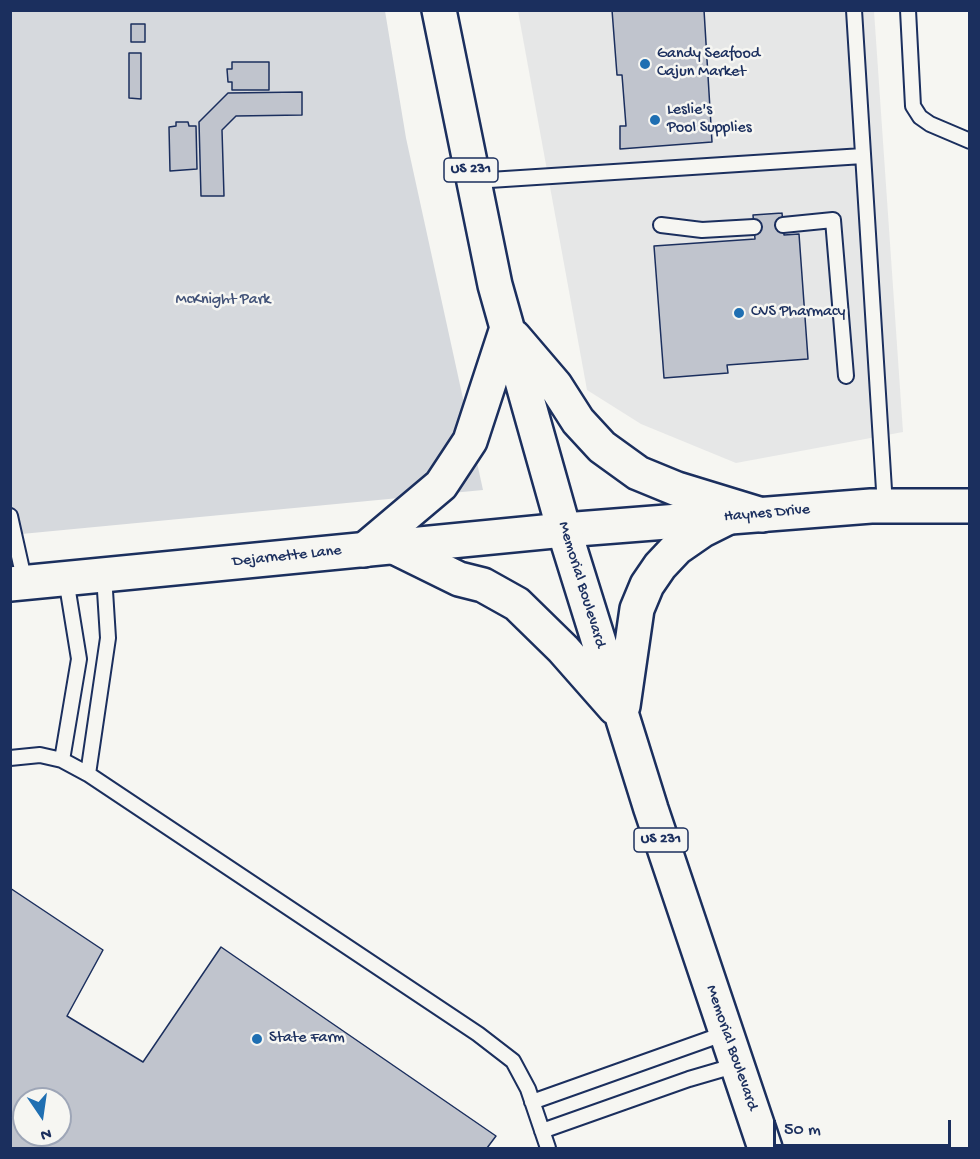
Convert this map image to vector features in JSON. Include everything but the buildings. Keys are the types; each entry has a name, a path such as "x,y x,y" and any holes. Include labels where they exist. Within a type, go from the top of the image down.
{"main road":[{"name":"Memorial Boulevard","path":"439,10 495,285 564,530 622,716 765,1149"},
{"path":"507,328 555,385 579,421 602,447 638,473 677,489 762,514"},
{"path":"507,328 470,441 441,485 379,548 459,579 483,585 517,604 563,649 622,716"},
{"name":"Haynes Drive","path":"564,530 885,506 969,506"},
{"path":"622,716 637,609 647,585 660,566 678,548 703,530 729,517"},
{"name":"Dejarnette Lane","path":"18,584 564,530"}],"lane":[{"path":"854,10 885,506"},
{"path":"908,10 913,106 920,117 930,124 969,141"},
{"path":"474,181 863,156"},
{"path":"783,225 833,220 846,376"},
{"path":"661,225 702,230 754,227"},
{"path":"10,516 18,584"},
{"path":"88,774 108,638 104,575"},
{"path":"62,760 79,659 66,579"},
{"path":"10,758 40,755 62,760 88,774 478,1034 513,1061 528,1089 548,1149"},
{"path":"532,1102 726,1033"},
{"path":"542,1131 689,1079 737,1065"}],"shaded area":[{"path":"518,11 874,11 903,432 736,463 641,424 587,390"}],"green space":[{"name":"McKnight Park","path":"11,11 385,11 406,138 483,490 11,535"}],"place":[{"name":"Gandy Seafood Cajun Market","path":"645,64"},
{"name":"Leslie's Pool Supplies","path":"655,120"},
{"name":"CVS Pharmacy","path":"739,313"},
{"name":"State Farm","path":"257,1039"}]}
